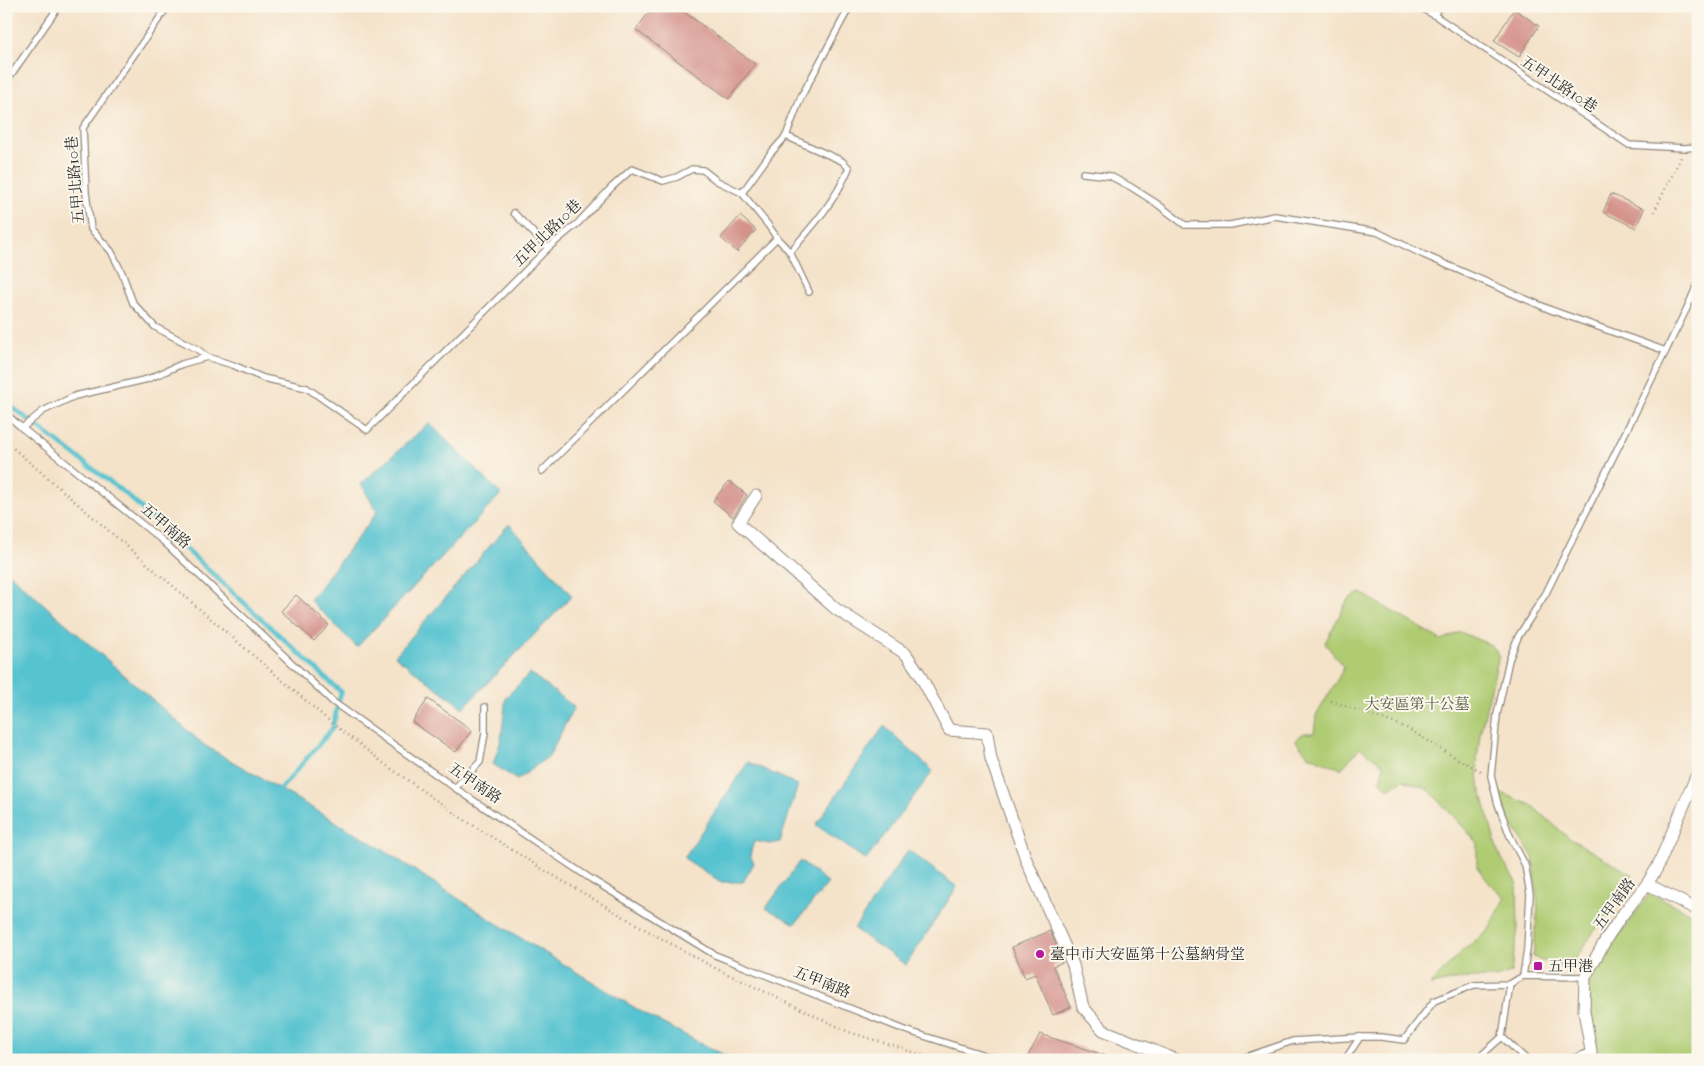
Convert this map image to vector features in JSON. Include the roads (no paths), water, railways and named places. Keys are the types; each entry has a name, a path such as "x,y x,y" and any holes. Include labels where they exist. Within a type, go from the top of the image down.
{"street":[{"path":"756,496 738,523 836,609 906,654 919,673 949,730 987,733 991,759 1027,862 1073,965 1083,1007 1103,1030 1177,1060"},
{"name":"五甲南路","path":"1591,1056 1584,1011 1585,976 1608,936 1623,914 1648,884 1657,868 1698,772"},
{"path":"1648,884 1698,910"}],"lane":[{"path":"6,82 59,6"},
{"name":"五甲北路10巷","path":"168,6 83,128 86,193 91,229 111,251 122,273 133,303 155,327 198,349 207,357 233,365 263,378 307,388 367,430 548,248 578,223 612,186 632,170 663,181 677,177 692,169 703,170 718,181 742,193"},
{"path":"809,292 790,252 742,193 770,154 786,136 801,97 850,6"},
{"name":"五甲北路10巷","path":"1418,6 1629,145 1698,147"},
{"path":"1434,15 1440,6"},
{"path":"786,136 842,161 849,168 842,186 813,227 790,252"},
{"path":"1083,173 1110,176 1156,203 1185,225 1230,225 1275,216 1377,232 1424,256 1551,310 1666,351"},
{"path":"514,212 548,248"},
{"path":"542,470 778,238"},
{"path":"1523,976 1527,949 1530,894 1526,865 1510,836 1498,804 1491,776 1497,715 1509,660 1518,637 1546,593 1698,283"},
{"path":"22,428 43,411 75,396 148,379 182,364 207,357"},
{"name":"五甲南路","path":"6,414 163,541 333,702 455,788 591,879 715,956 906,1030 1000,1060"},
{"path":"455,788 480,762 485,732 485,707"},
{"path":"1237,1060 1293,1041 1360,1037 1404,1040 1434,1001 1474,985 1510,984 1523,976 1585,976"},
{"path":"1476,1060 1502,1037 1510,984"},
{"path":"1345,1060 1360,1037"},
{"path":"1502,1037 1527,1060"},
{"path":"1570,1060 1591,1056"}],"water":[{"path":"429,423 501,494 357,647 310,600 377,512 361,484"},
{"path":"509,524 572,596 463,708 395,656"},
{"path":"6,571 204,745 374,844 493,921 650,1017 734,1060 6,1060"},
{"path":"530,673 574,707 549,756 517,780 493,764 501,740 506,697"},
{"path":"884,726 933,771 866,860 816,825"},
{"path":"748,762 798,785 780,842 770,844 754,841 750,855 754,863 743,882 721,882 684,858"},
{"path":"908,850 957,887 906,965 854,929"},
{"path":"800,861 828,883 795,924 766,908"}],"waterway":[{"path":"6,402 127,495 341,692 332,729 277,793"}],"place":[{"name":"臺中市大安區第十公墓納骨堂","path":"1040,954"},
{"name":"五甲港","path":"1538,966"}],"park label":[{"name":"大安區第十公墓","path":"1417,704"}]}
